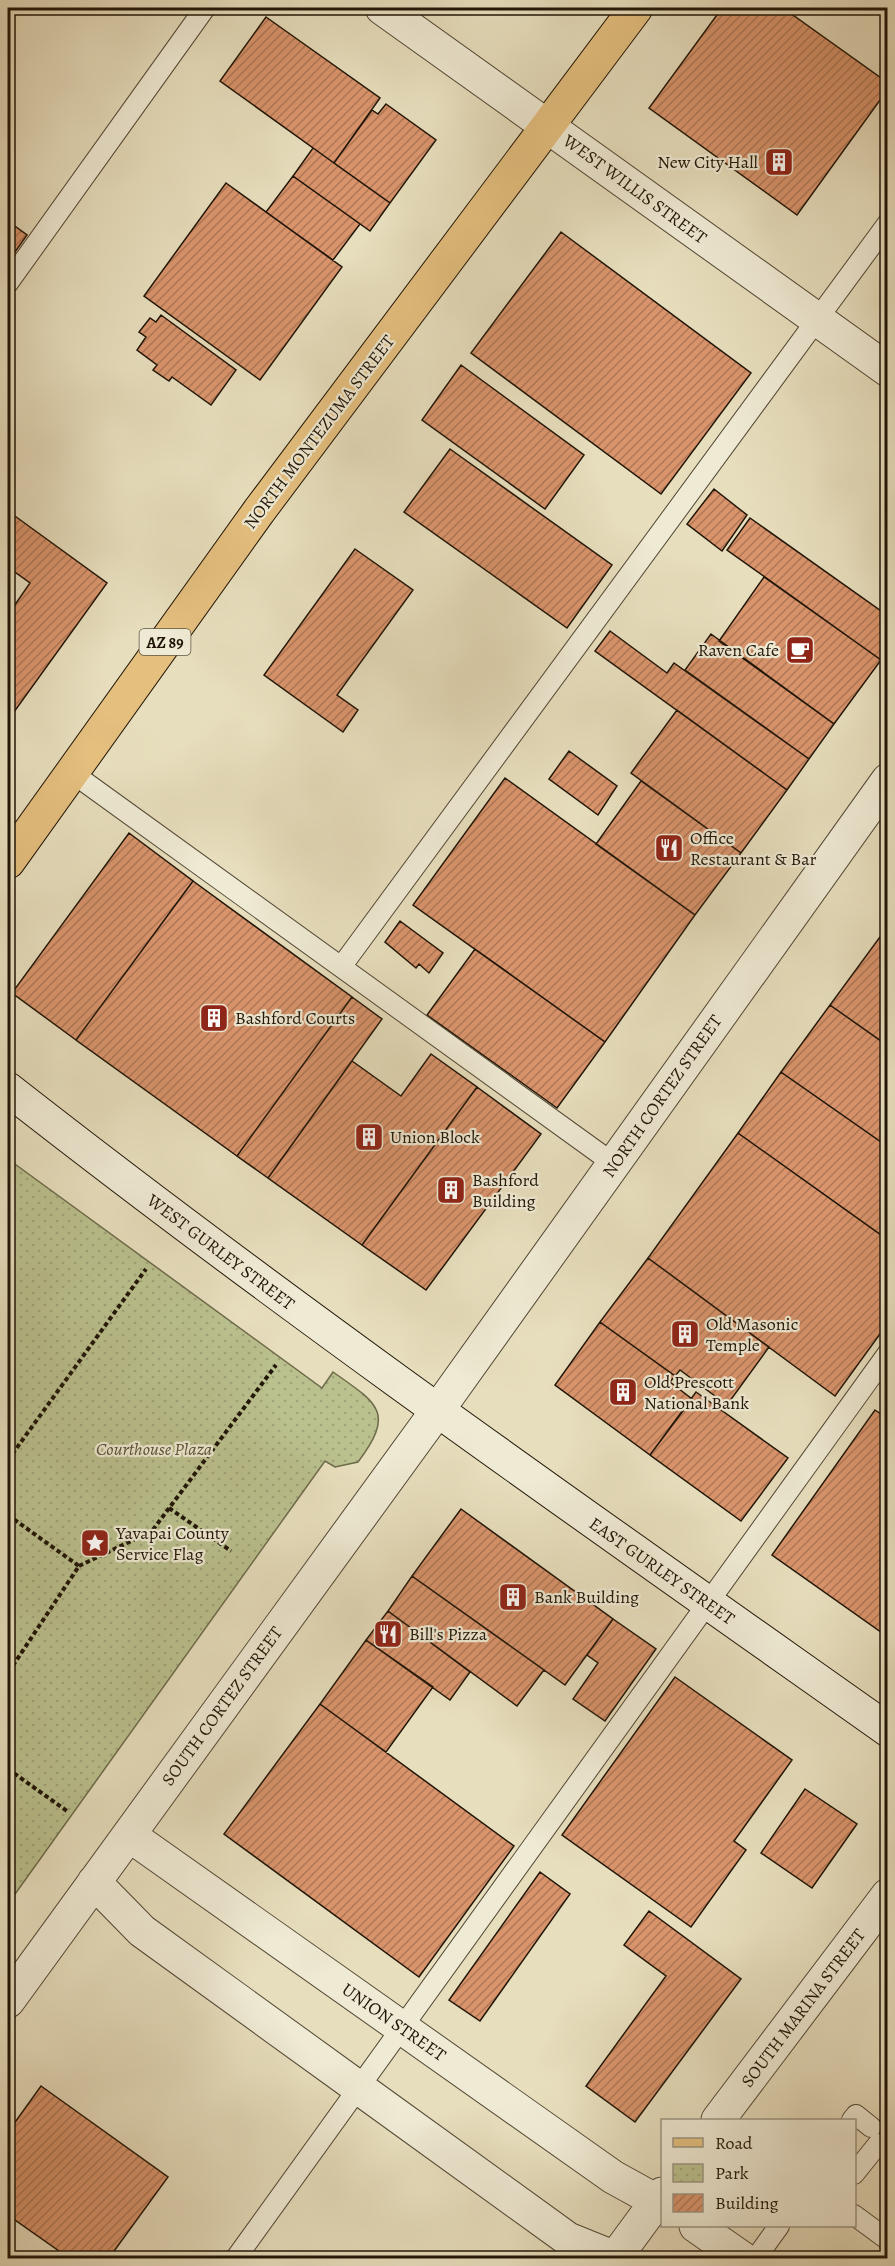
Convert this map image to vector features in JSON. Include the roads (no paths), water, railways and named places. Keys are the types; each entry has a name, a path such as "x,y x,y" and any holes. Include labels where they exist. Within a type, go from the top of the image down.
{"main road":[{"name":"NORTH MONTEZUMA STREET","path":"8,862 259,511 636,8"}],"street":[{"name":"WEST WILLIS STREET","path":"382,8 888,370"},
{"name":"NORTH CORTEZ STREET","path":"437,1411 888,780"},
{"name":"WEST GURLEY STREET","path":"8,1089 178,1223 437,1411"},
{"name":"EAST GURLEY STREET","path":"437,1411 888,1730"},
{"name":"SOUTH CORTEZ STREET","path":"8,2001 437,1411"},
{"name":"UNION STREET","path":"129,1835 613,2177 661,2199"},
{"path":"94,1882 142,1931 568,2239 615,2259 661,2199"},
{"name":"SOUTH MARINA STREET","path":"719,2119 888,1894"},
{"path":"697,2227 742,2259"}],"lane":[{"path":"8,283 205,8"},
{"path":"341,967 888,223"},
{"path":"71,772 614,1164"},
{"path":"236,2259 888,1353"},
{"path":"853,2119 856,2115 871,2127"},
{"path":"856,2173 878,2144 888,2150"},
{"path":"856,2217 888,2240"},
{"path":"756,2259 778,2227"}],"place":[{"name":"New City Hall","path":"779,162"},
{"name":"Raven Cafe","path":"800,650"},
{"name":"Office Restaurant & Bar","path":"669,848"},
{"name":"Bashford Courts","path":"214,1018"},
{"name":"Union Block","path":"369,1137"},
{"name":"Bashford Building","path":"451,1190"},
{"name":"Old Masonic Temple","path":"685,1334"},
{"name":"Old Prescott National Bank","path":"623,1392"},
{"name":"Yavapai County Service Flag","path":"95,1543"},
{"name":"Bank Building","path":"513,1597"},
{"name":"Bill's Pizza","path":"388,1634"}],"park label":[{"name":"Courthouse Plaza","path":"154,1449"}]}
